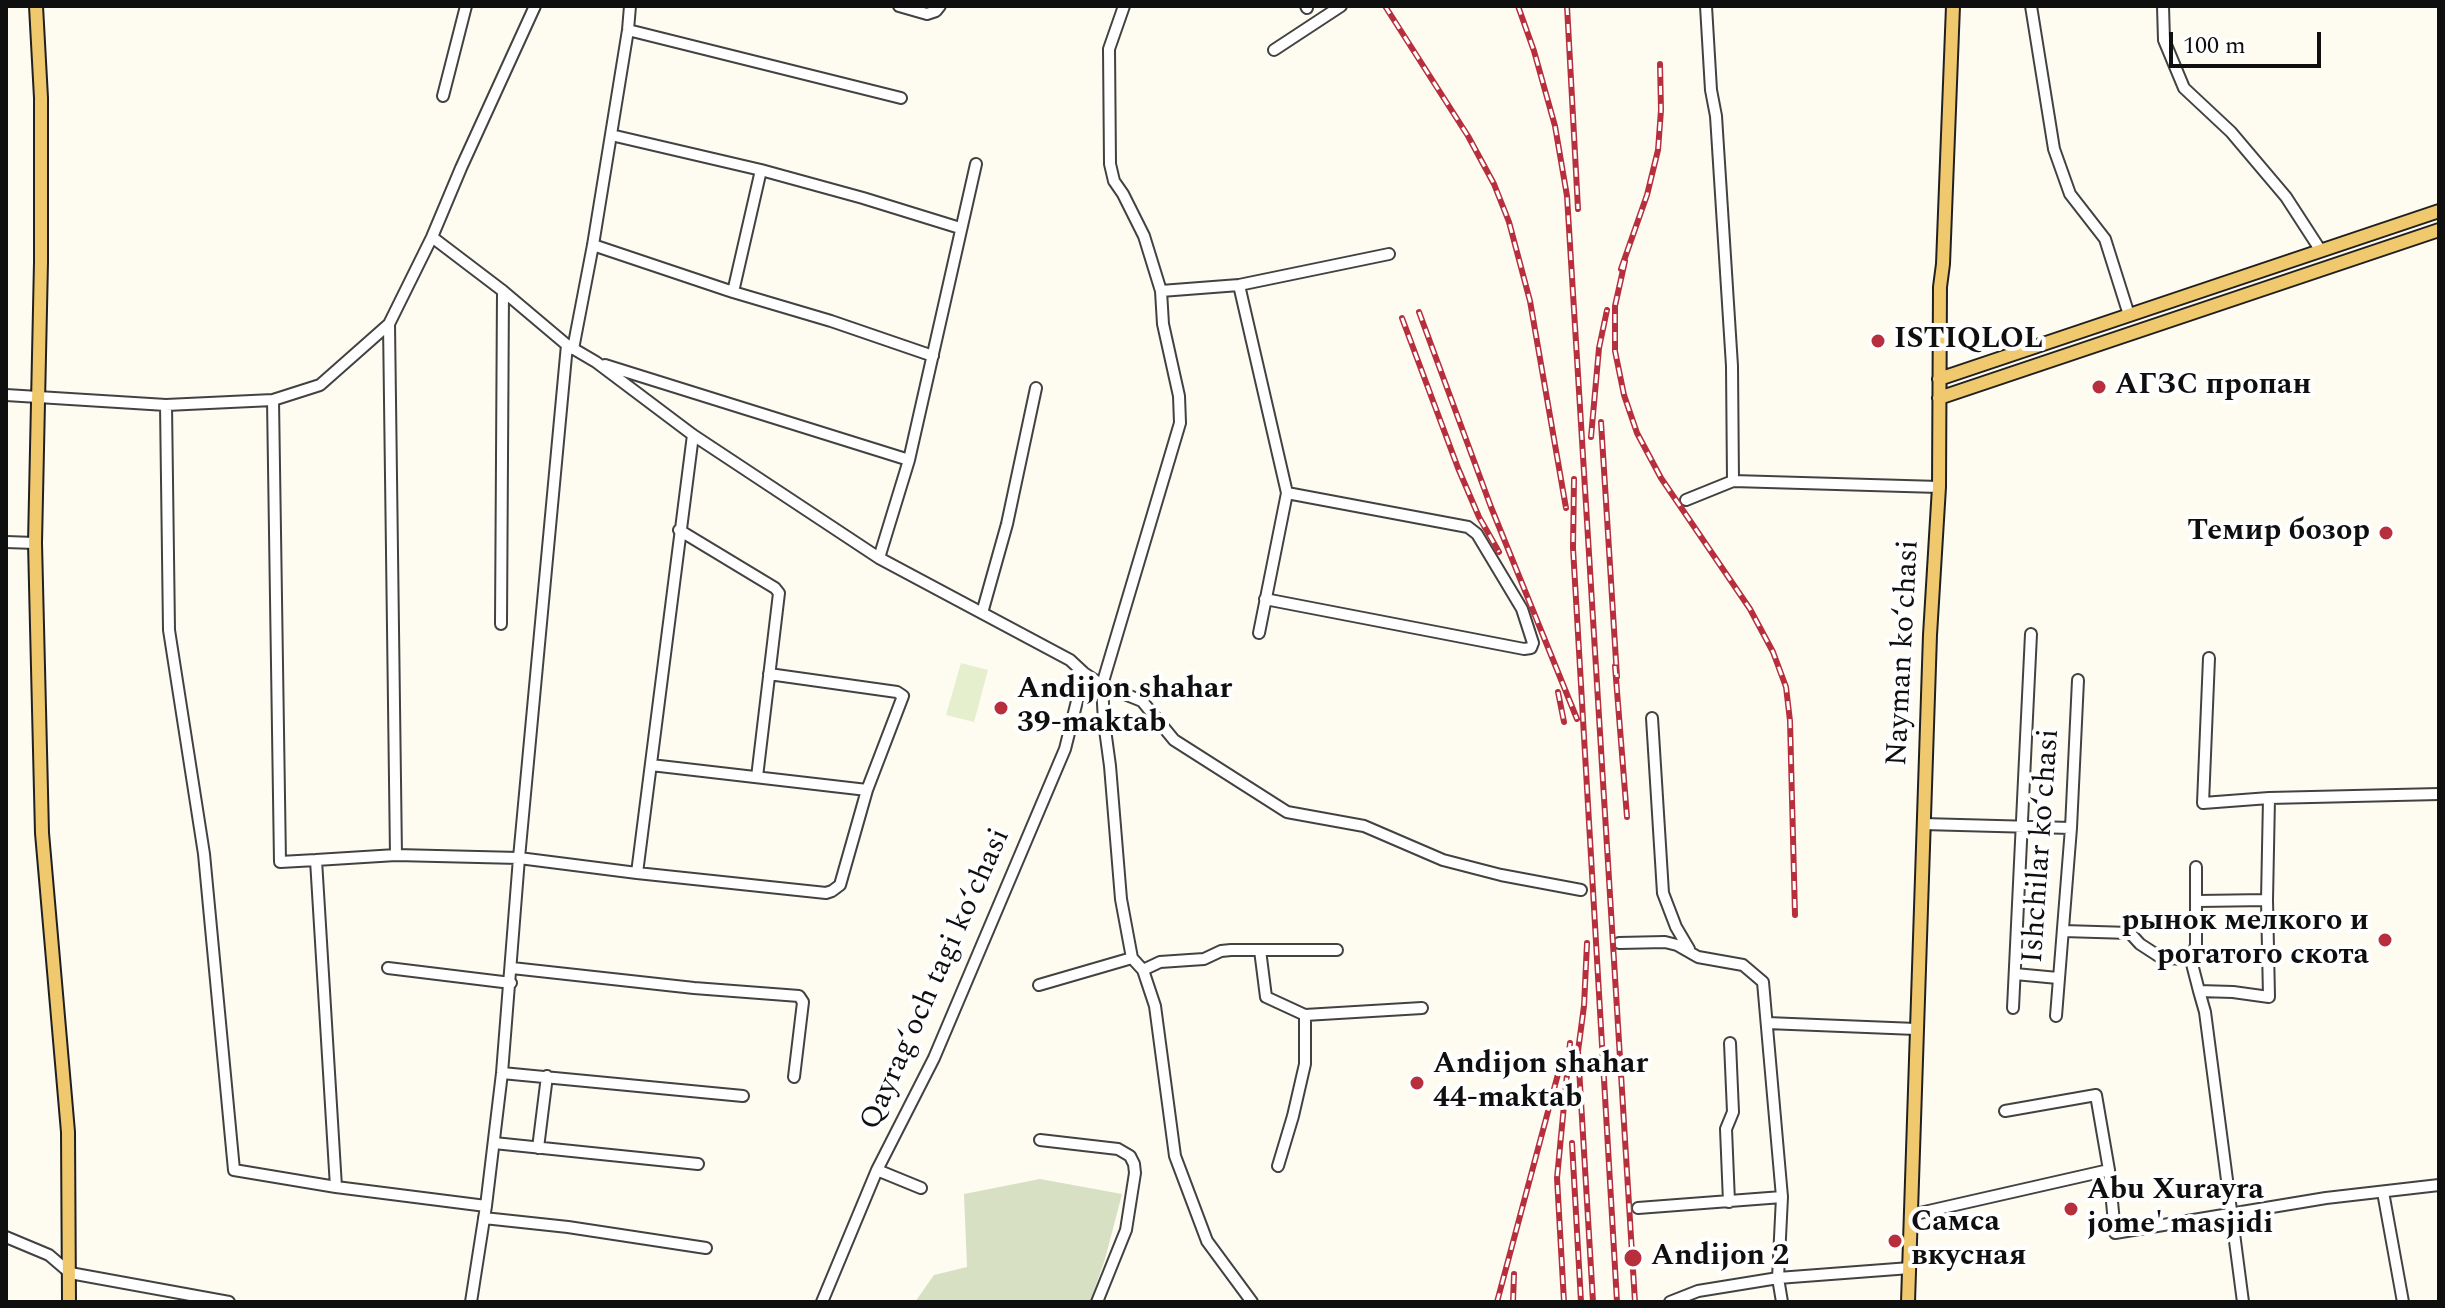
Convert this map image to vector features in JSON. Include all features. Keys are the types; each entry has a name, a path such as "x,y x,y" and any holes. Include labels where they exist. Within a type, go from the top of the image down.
{"main road":[{"path":"36,6 41,98 35,543 42,833 68,1132 69,1302"},
{"name":"Nayman koʻchasi","path":"1908,1302 1923,824 1939,487 1940,287 1953,6"},
{"path":"1939,379 2439,211"},
{"path":"1939,398 2439,230"}],"street":[{"path":"443,96 466,6"},
{"path":"6,395 166,405 273,400 320,385 389,324 432,237 535,6"},
{"path":"471,1302 502,1073 519,858 570,347 593,245 630,6"},
{"path":"899,6 927,14 940,6"},
{"path":"1124,6 1109,49 1110,164 1114,181 1144,236 1161,291 1163,324 1179,396 1180,423 1102,685 1121,899 1132,958 1143,970 1155,1006 1175,1156 1207,1241 1252,1302"},
{"path":"1274,50 1341,6"},
{"path":"1706,6 1732,366 1733,481"},
{"path":"2031,6 2054,149 2070,194 2105,239 2129,315"},
{"path":"2163,6 2164,40 2184,88 2231,132 2286,197 2321,251"},
{"path":"628,30 901,98"},
{"path":"611,135 761,170 960,228"},
{"path":"879,558 909,460 976,164"},
{"path":"733,292 761,170"},
{"path":"432,237 570,347 596,362 693,435 879,558 1070,660 1102,685 1142,701 1174,740 1287,812 1364,826 1443,860 1581,890"},
{"path":"593,245 933,356"},
{"path":"1161,291 1239,285 1389,254"},
{"path":"1239,285 1287,493 1259,633"},
{"path":"501,624 503,291"},
{"path":"389,324 396,855"},
{"path":"596,362 909,460"},
{"path":"982,613 1007,524 1036,388"},
{"path":"273,400 280,862 396,855 519,858 826,893 832,891 840,885 867,790 903,696 897,692 769,674"},
{"path":"166,405 169,630 204,854 234,1170 336,1187 486,1206"},
{"path":"637,873 693,435"},
{"path":"1686,500 1733,481 1939,487"},
{"path":"1265,599 1524,649 1531,648 1533,643 1522,609 1477,534 1468,527 1287,493"},
{"path":"679,530 770,584 779,593 757,777"},
{"path":"6,542 35,543"},
{"path":"2013,1008 2031,634"},
{"path":"2209,658 2203,803 2269,798 2439,794"},
{"name":"Qayragʻoch tagi koʻchasi","path":"822,1302 877,1170 934,1058 1065,749 1084,673"},
{"name":"Ishchilar koʻchasi","path":"2056,1016 2071,828 2078,680"},
{"path":"1652,718 1663,893 1676,927 1690,951"},
{"path":"651,765 867,790"},
{"path":"2199,991 2269,997 2269,798"},
{"path":"1923,824 2071,828"},
{"path":"316,860 336,1187"},
{"path":"2196,867 2196,945 2191,960 2205,1012 2243,1302"},
{"path":"2198,901 2267,900"},
{"path":"2063,931 2130,933 2160,957 2191,960"},
{"path":"1619,943 1665,942 1698,957 1743,965 1763,982 1782,1197 1778,1278 1782,1302"},
{"path":"1260,950 1266,997 1305,1015 1422,1008"},
{"path":"1143,970 1160,962 1204,959 1221,951 1337,950"},
{"path":"1039,985 1132,958"},
{"path":"388,968 511,983"},
{"path":"512,968 799,996 803,1002 794,1077"},
{"path":"2015,974 2058,978"},
{"path":"1278,1166 1305,1064 1305,1015"},
{"path":"1767,1023 1916,1029"},
{"path":"1729,1202 1726,1129 1733,1112 1730,1043"},
{"path":"502,1073 743,1096"},
{"path":"538,1148 547,1076"},
{"path":"2005,1111 2096,1095 2109,1170 2115,1233 2230,1213 2439,1185"},
{"path":"1040,1140 1118,1149 1130,1156 1134,1164 1126,1230 1097,1302"},
{"path":"494,1143 698,1164"},
{"path":"877,1170 921,1188"},
{"path":"1911,1215 2109,1170"},
{"path":"2383,1192 2403,1302"},
{"path":"1638,1208 1782,1197"},
{"path":"484,1218 706,1248"},
{"path":"6,1237 49,1255 70,1273 229,1302"},
{"path":"1670,1302 1698,1291 1778,1278 1910,1268"}],"green space":[{"path":"961,663 988,670 974,722 946,715"},
{"path":"1040,1179 1122,1194 1090,1302 915,1302 934,1275 967,1267 964,1194"}],"railway":[{"path":"1385,6 1468,136 1494,184 1509,222 1530,301 1566,508"},
{"path":"1518,6 1555,126 1567,196 1635,1302"},
{"path":"1567,6 1578,209"},
{"path":"1621,269 1647,195 1658,150 1660,64"},
{"path":"1625,261 1615,306 1615,351 1624,395 1637,433 1661,478 1750,609 1773,652 1786,687 1790,721 1795,915"},
{"path":"1591,437 1599,348 1607,310"},
{"path":"1419,312 1491,507 1577,719"},
{"path":"1402,318 1458,468 1479,517 1499,552"},
{"path":"1601,422 1617,677"},
{"path":"1574,479 1573,548 1617,1302"},
{"path":"1615,666 1627,817"},
{"path":"1558,692 1564,722"},
{"path":"1587,943 1578,1051 1593,1302"},
{"path":"1564,1302 1557,1178 1570,1043"},
{"path":"1497,1302 1558,1074"},
{"path":"1572,1143 1581,1302"},
{"path":"1513,1302 1514,1274"}],"place":[{"name":"ISTIQLOL","path":"1878,341"},
{"name":"АГЗС пропан","path":"2099,387"},
{"name":"Темир бозор","path":"2386,533"},
{"name":"Andijon shahar 39-maktab","path":"1001,708"},
{"name":"рынок мелкого и рогатого скота","path":"2385,940"},
{"name":"Andijon shahar 44-maktab","path":"1417,1083"},
{"name":"Abu Xurayra jome' masjidi","path":"2071,1209"},
{"name":"Самса вкусная","path":"1895,1241"},
{"name":"Andijon 2","path":"1633,1258"}]}
